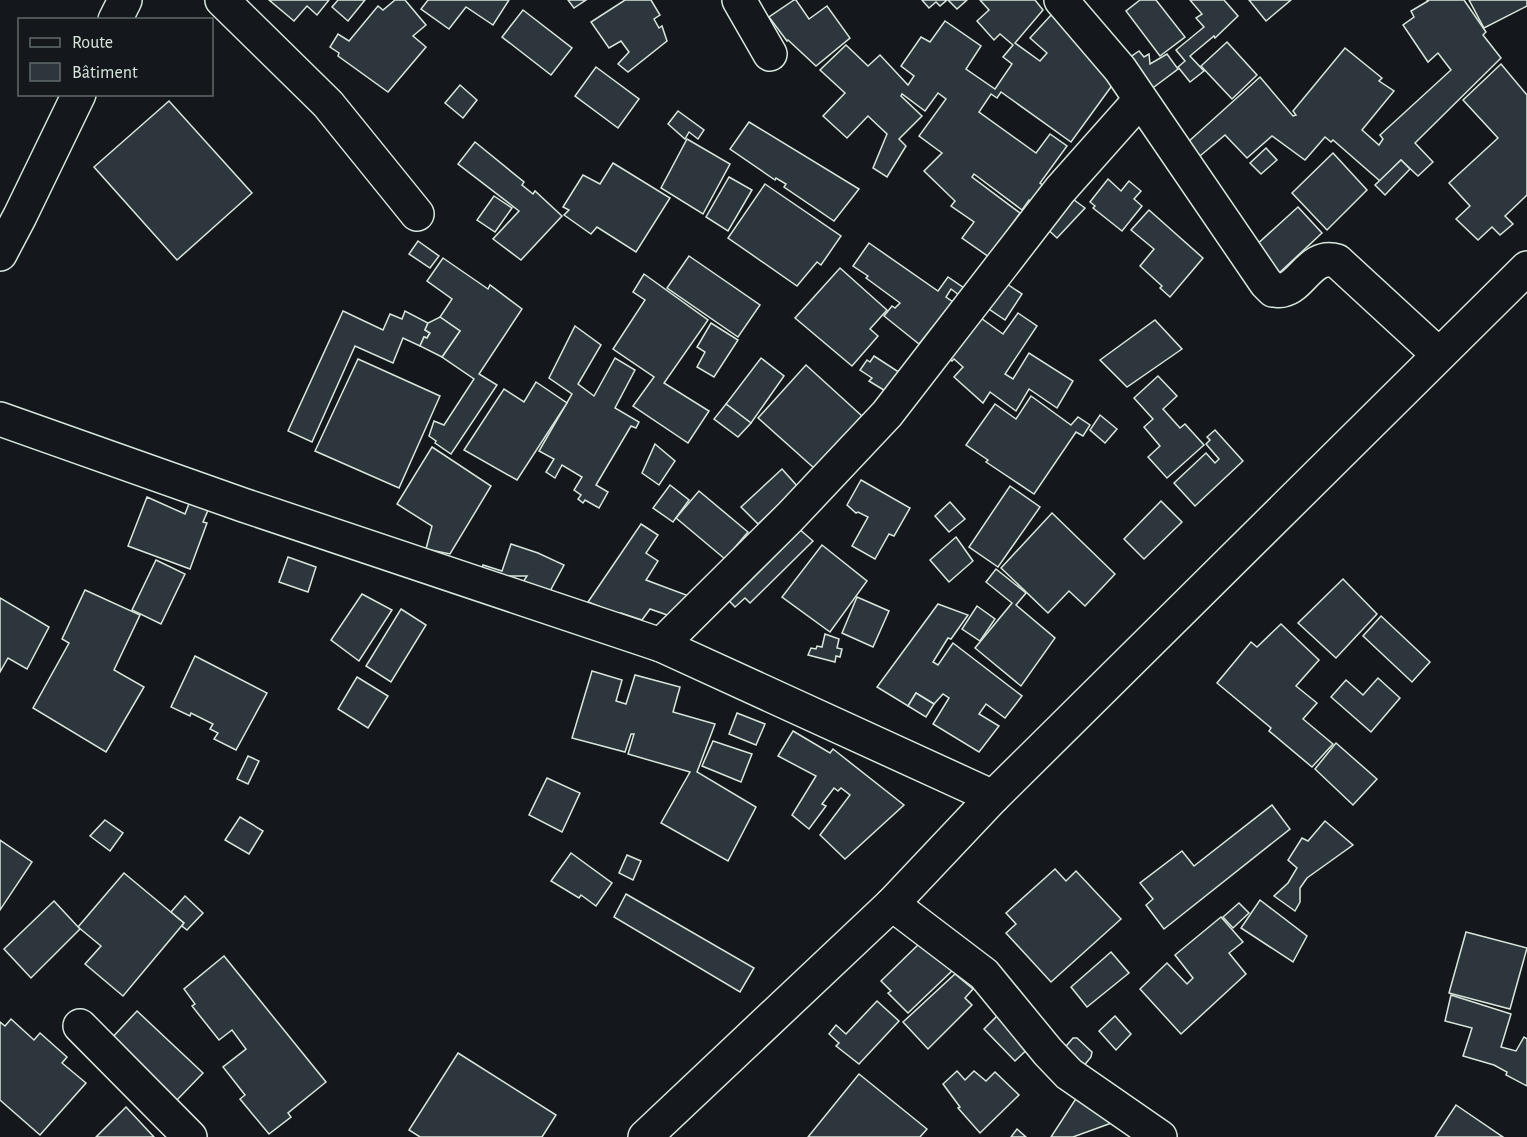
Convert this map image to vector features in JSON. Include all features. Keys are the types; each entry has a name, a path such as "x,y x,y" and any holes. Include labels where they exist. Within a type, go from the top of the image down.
{"street":[{"path":"116,18 125,0"},
{"path":"222,0 328,104 417,214"},
{"path":"739,0 770,54"},
{"path":"1060,0 1120,69 1259,273 1273,290 1284,290 1320,261 1330,259 1337,261 1437,354"},
{"path":"0,254 78,96"},
{"path":"661,645 790,517 887,414 1060,190 1140,100"},
{"path":"645,1137 892,904 993,797 1437,354 1527,268"},
{"path":"0,419 243,505 661,645 993,797"},
{"path":"892,904 984,974 1069,1074 1160,1137"},
{"path":"80,1026 190,1137"}],"building":[{"path":"269,0 329,0 317,15 307,6 294,21"},
{"path":"338,0 365,0 348,21 332,7"},
{"path":"395,0 405,0 426,25 413,36 426,47 388,92 338,56 339,53 330,47 338,34 349,41 378,6 383,10"},
{"path":"428,0 509,0 493,25 466,7 449,29 421,9"},
{"path":"568,0 586,0 574,8"},
{"path":"625,0 651,0 660,15 654,19 659,28 662,26 667,41 628,72 618,64 629,52 621,41 609,48 591,22"},
{"path":"794,0 809,19 827,6 850,38 816,66 787,41 769,17"},
{"path":"922,0 947,0 940,6 936,2 929,8"},
{"path":"948,0 967,0 957,9"},
{"path":"980,0 1035,0 1043,10 1015,43 1040,61 1047,53 1030,38 1052,14 1116,80 1071,142 1001,92 997,98 991,94 979,112 1036,153 1050,134 1067,146 1040,183 1052,192 1040,208 1029,200 1022,210 974,174 972,177 1020,213 989,257 962,238 974,222 951,206 955,201 924,171 942,153 919,136 946,99 938,93 925,111 902,94 901,96 922,116 899,139 906,146 887,177 873,168 887,134 868,116 847,138 823,116 845,93 820,70 846,45 868,66 880,55 908,85 914,76 901,66 921,37 930,42 945,21 981,46 966,69 995,89 1012,64 1003,57 1013,45 1000,34 994,40 977,21 989,10"},
{"path":"1140,0 1156,0 1185,37 1160,56 1126,11"},
{"path":"1190,0 1224,0 1238,16 1215,38 1214,36 1190,56 1204,71 1190,82 1178,67 1185,61 1176,50 1204,27 1196,18 1202,14"},
{"path":"1249,0 1291,0 1266,21"},
{"path":"1427,0 1464,0 1486,32 1483,35 1501,58 1415,143 1433,162 1418,176 1401,160 1380,181 1333,140 1331,142 1325,137 1305,160 1272,136 1247,158 1225,135 1188,166 1178,151 1260,77 1293,116 1296,115 1293,111 1345,48 1382,78 1379,81 1394,91 1362,130 1379,145 1383,139 1380,135 1451,70 1438,53 1428,62 1403,25 1414,17 1411,11"},
{"path":"1469,0 1527,0 1527,6 1484,28"},
{"path":"523,10 572,48 551,75 502,37"},
{"path":"1227,42 1257,75 1232,99 1201,66"},
{"path":"1139,51 1144,57 1149,54 1150,64 1167,54 1178,69 1150,90 1129,58"},
{"path":"1501,64 1527,95 1527,195 1505,216 1513,224 1500,235 1492,227 1478,240 1456,219 1470,206 1449,183 1498,138 1463,100"},
{"path":"596,67 639,99 618,128 575,96"},
{"path":"460,85 477,100 463,118 445,103"},
{"path":"169,101 252,193 177,260 94,167"},
{"path":"678,111 704,130 698,139 689,132 685,139 668,124"},
{"path":"749,122 859,189 834,221 784,187 786,184 776,178 775,180 730,149"},
{"path":"687,139 730,164 703,214 661,188"},
{"path":"475,142 524,182 522,185 533,194 535,191 562,216 521,260 493,239 519,211 458,164"},
{"path":"1266,148 1277,160 1261,174 1250,163"},
{"path":"1333,153 1367,190 1327,230 1292,193"},
{"path":"1401,160 1410,169 1385,195 1375,185"},
{"path":"613,163 670,198 636,252 597,227 591,234 564,215 569,210 563,207 583,175 600,184"},
{"path":"729,177 752,190 728,231 706,217"},
{"path":"1108,179 1121,191 1129,181 1141,191 1134,199 1142,206 1122,231 1093,208 1095,206 1090,202"},
{"path":"765,184 841,236 821,265 817,262 797,286 728,238"},
{"path":"1066,194 1085,208 1057,238 1043,225"},
{"path":"494,196 512,208 495,232 477,220"},
{"path":"1298,207 1322,233 1278,274 1254,247"},
{"path":"1149,210 1203,258 1170,297 1160,288 1162,286 1140,266 1154,249 1131,230"},
{"path":"418,241 439,256 430,268 409,254"},
{"path":"869,243 938,291 948,277 964,288 959,295 951,289 946,297 953,302 919,344 884,316 892,306 895,308 900,303 853,266"},
{"path":"689,256 760,305 738,337 667,288"},
{"path":"443,258 488,289 490,285 522,309 479,374 497,385 451,454 429,436 434,421 444,425 474,379 442,357 460,331 440,317 452,299 427,281"},
{"path":"840,268 887,310 870,329 878,336 852,366 795,318"},
{"path":"644,274 708,320 664,383 709,411 688,443 633,406 654,377 613,349 645,300 633,292"},
{"path":"1004,282 1022,294 1005,320 986,307"},
{"path":"343,311 383,330 390,314 402,319 405,311 428,323 425,330 430,333 427,338 424,337 420,346 403,338 393,363 355,346 312,442 288,431"},
{"path":"1018,313 1037,326 1005,374 1013,379 1029,353 1073,381 1057,408 1029,389 1016,411 990,392 983,403 954,377 963,367 954,359 952,361 943,356 978,316 1003,334"},
{"path":"440,317 460,331 442,357 420,346 424,337 427,338 430,333 425,330 428,323"},
{"path":"1155,320 1182,349 1127,387 1100,360"},
{"path":"711,323 738,340 714,377 697,367 705,352 697,347"},
{"path":"575,326 601,345 578,384 594,396 615,358 635,370 615,408 639,422 636,428 631,426 596,485 608,492 599,508 585,500 583,503 578,499 581,495 574,490 582,477 562,465 555,478 546,472 554,459 539,451 572,394 549,378"},
{"path":"874,356 905,376 887,392 869,381 872,378 860,370 867,360 870,362"},
{"path":"761,358 784,376 751,423 726,404"},
{"path":"358,359 440,396 399,488 315,451"},
{"path":"806,365 862,416 814,468 758,418"},
{"path":"1158,376 1177,396 1163,409 1180,428 1185,424 1204,445 1167,478 1148,457 1160,446 1144,427 1153,419 1134,398"},
{"path":"536,382 567,403 517,480 464,450 504,389 524,402"},
{"path":"1031,396 1071,425 1078,417 1090,425 1083,436 1076,432 1034,494 986,462 988,460 966,445 995,404 1016,419"},
{"path":"726,404 751,423 738,437 714,419"},
{"path":"1100,415 1117,429 1105,443 1090,430"},
{"path":"1215,430 1243,461 1195,506 1174,483 1206,453 1215,463 1219,459 1206,444 1210,440 1207,437"},
{"path":"655,444 675,461 659,485 642,473"},
{"path":"432,447 491,486 450,554 426,549 432,526 397,504"},
{"path":"782,469 798,487 758,524 741,507"},
{"path":"861,480 910,508 894,536 889,534 875,559 852,546 868,517 856,513 847,505"},
{"path":"670,485 689,500 673,522 653,508"},
{"path":"1010,486 1040,507 998,567 969,547"},
{"path":"699,491 748,532 725,559 676,518"},
{"path":"147,497 185,514 190,501 209,508 203,522 207,523 190,569 128,546"},
{"path":"1161,501 1182,522 1144,559 1124,539"},
{"path":"950,502 965,519 949,532 935,516"},
{"path":"1052,513 1115,574 1085,606 1069,591 1048,613 1001,568"},
{"path":"791,522 813,541 750,603 745,598 735,607 720,591"},
{"path":"641,524 658,535 646,553 658,561 646,580 689,596 673,617 650,609 642,620 621,613 621,615 588,602"},
{"path":"956,537 973,561 949,582 930,560"},
{"path":"511,544 564,565 549,593 523,582 527,576 479,576 483,565 502,571"},
{"path":"822,545 867,581 830,632 782,597"},
{"path":"288,557 316,567 308,592 279,582"},
{"path":"156,560 185,574 161,624 132,610"},
{"path":"996,569 1026,593 1016,605 1055,638 1021,686 975,648 1012,603 986,582"},
{"path":"1343,579 1377,614 1336,658 1298,623"},
{"path":"85,590 140,615 114,670 144,687 106,752 33,708 69,643 62,639"},
{"path":"362,594 392,610 359,661 331,640"},
{"path":"857,597 889,611 873,647 842,633"},
{"path":"0,598 49,627 27,669 8,658 0,672"},
{"path":"938,604 968,615 951,639 948,638 933,662 938,665 953,643 1022,696 1005,718 986,704 979,714 999,726 979,752 933,724 949,698 943,694 934,704 916,693 908,706 877,687"},
{"path":"977,606 995,619 980,641 962,629"},
{"path":"401,609 426,625 391,682 366,666"},
{"path":"1381,616 1430,662 1412,682 1363,636"},
{"path":"1281,624 1319,660 1296,686 1317,703 1303,719 1333,744 1312,767 1269,731 1271,728 1217,683 1251,642 1257,647"},
{"path":"825,634 839,639 837,648 842,649 840,657 836,656 835,662 808,655 811,648 822,647"},
{"path":"195,656 267,693 236,750 214,739 218,733 210,729 213,724 191,713 190,716 171,707"},
{"path":"592,671 622,680 616,701 626,704 635,675 680,687 673,712 715,724 697,772 756,807 728,861 661,823 690,772 628,754 634,734 631,734 625,752 572,738"},
{"path":"357,677 388,696 368,728 338,709"},
{"path":"1378,678 1400,698 1371,732 1331,697 1346,680 1363,695"},
{"path":"916,693 934,704 926,717 908,706"},
{"path":"737,713 765,724 756,745 729,734"},
{"path":"793,731 830,753 833,749 904,805 845,859 820,835 850,795 841,788 838,791 834,788 822,804 826,806 809,829 792,815 816,776 778,756"},
{"path":"713,741 752,754 741,782 702,766"},
{"path":"1336,743 1377,779 1353,805 1315,769"},
{"path":"248,756 259,761 248,784 237,779"},
{"path":"547,778 580,793 562,832 529,815"},
{"path":"1272,805 1290,829 1164,929 1146,905 1153,899 1140,883 1182,851 1194,866"},
{"path":"240,817 263,831 249,854 225,840"},
{"path":"105,820 123,833 110,851 90,836"},
{"path":"1325,821 1353,845 1307,878 1300,888 1300,902 1295,911 1274,896 1288,883 1297,868 1288,860 1302,838 1308,841"},
{"path":"0,840 32,862 0,910"},
{"path":"571,853 612,883 596,906 581,895 579,898 551,881"},
{"path":"627,855 641,861 633,880 619,873"},
{"path":"1055,869 1066,881 1076,871 1121,919 1051,982 1006,933 1016,924 1006,913"},
{"path":"124,873 184,923 123,996 85,964 101,946 78,927"},
{"path":"626,894 754,968 740,992 614,917"},
{"path":"185,896 203,913 187,930 182,926 184,923 171,912"},
{"path":"1260,900 1307,936 1293,962 1241,928"},
{"path":"54,901 80,929 31,978 4,949"},
{"path":"1239,903 1249,913 1233,928 1223,917"},
{"path":"1221,917 1243,942 1229,953 1246,974 1181,1034 1140,989 1167,963 1187,984 1193,978 1175,955"},
{"path":"1466,932 1527,948 1510,1009 1449,993"},
{"path":"922,941 955,968 908,1013 888,993 891,991 881,981"},
{"path":"1111,952 1129,973 1087,1007 1071,987"},
{"path":"224,956 326,1082 288,1113 291,1117 269,1134 240,1099 245,1095 223,1067 246,1049 232,1030 219,1040 192,1006 195,1004 184,989"},
{"path":"955,974 973,989 965,998 972,1005 928,1049 903,1022"},
{"path":"1451,995 1511,1014 1501,1047 1516,1051 1524,1037 1527,1039 1527,1086 1506,1075 1507,1072 1494,1065 1463,1056 1472,1028 1445,1021"},
{"path":"877,1001 899,1021 859,1064 836,1046 839,1043 829,1034 836,1025 846,1034"},
{"path":"137,1011 203,1073 176,1101 110,1040"},
{"path":"1002,1011 1034,1043 1015,1061 984,1029"},
{"path":"1115,1016 1131,1034 1116,1050 1099,1031"},
{"path":"11,1019 34,1040 40,1033 67,1057 62,1063 86,1083 40,1135 0,1100 0,1022 5,1026"},
{"path":"1073,1038 1077,1038 1092,1052 1091,1057 1078,1073 1061,1052"},
{"path":"458,1053 556,1115 542,1137 420,1137 409,1130"},
{"path":"957,1071 965,1080 974,1071 986,1081 995,1072 1019,1095 980,1133 958,1108 960,1107 943,1084"},
{"path":"859,1074 927,1129 920,1137 808,1137"},
{"path":"1079,1094 1117,1121 1073,1137 1051,1137"},
{"path":"1456,1105 1503,1137 1435,1137"},
{"path":"126,1107 154,1137 96,1137"},
{"path":"1017,1129 1026,1137 1011,1137"}]}
